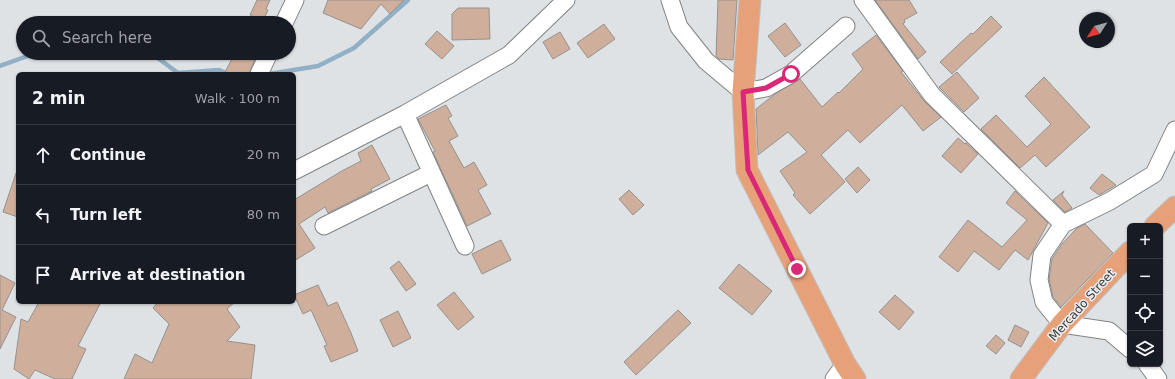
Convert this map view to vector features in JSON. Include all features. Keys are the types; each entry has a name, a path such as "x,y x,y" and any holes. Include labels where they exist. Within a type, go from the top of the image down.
{"main road":[{"path":"750,0 743,92 748,170 844,374"},
{"path":"1158,223 1175,207"},
{"name":"Mercado Street","path":"1021,379 1062,324 1127,255"}],"street":[{"path":"287,16 295,0"},
{"path":"296,170 405,114 509,55 566,0"},
{"path":"670,0 679,27 706,61 743,92 766,88 791,74 846,26"},
{"path":"863,0 932,95 1063,224"},
{"path":"260,72 266,60"},
{"path":"405,114 464,246"},
{"path":"1127,346 1109,331 1062,324 1044,302 1039,280 1042,255 1063,224 1110,201 1154,174 1175,130"},
{"path":"324,226 431,173"},
{"path":"1148,367 1158,379"}],"building":[{"path":"257,0 270,0 266,9 268,10 265,16 250,15"},
{"path":"328,0 404,0 390,14 381,4 361,29 323,13"},
{"path":"718,0 737,0 733,60 719,59 716,56"},
{"path":"875,0 909,0 917,13 904,20 905,22 903,24 926,52 918,59"},
{"path":"458,8 489,8 490,39 452,40 452,14"},
{"path":"991,16 1002,27 952,74 940,62 971,33 973,34"},
{"path":"785,23 801,45 785,57 768,36"},
{"path":"604,24 615,39 588,58 577,43"},
{"path":"437,31 454,46 442,59 425,44"},
{"path":"560,32 570,49 553,59 543,42"},
{"path":"876,35 903,71 901,72 925,102 941,117 923,131 902,105 860,143 848,130 821,155 845,182 810,214 793,195 795,193 780,171 807,152 788,132 758,155 756,109 775,94 800,79 822,107 838,92 839,93 863,69 852,54"},
{"path":"231,60 254,60 250,72 225,72"},
{"path":"957,72 979,98 964,112 939,87"},
{"path":"1044,77 1090,127 1046,167 1035,155 1020,168 981,129 996,115 1027,147 1051,124 1025,96"},
{"path":"446,105 452,116 448,118 458,136 449,141 464,168 474,162 487,185 478,190 491,214 467,226 433,152 435,151 418,119"},
{"path":"958,138 978,154 961,173 942,156"},
{"path":"372,145 390,179 371,189 372,191 328,213 325,207 299,224 315,248 296,260 296,199 361,161 358,153"},
{"path":"858,167 870,180 857,193 845,179"},
{"path":"16,173 16,216 3,212"},
{"path":"1102,174 1116,185 1099,195 1090,188"},
{"path":"629,190 644,205 633,215 619,199"},
{"path":"1015,191 1048,223 1028,260 1015,250 999,270 974,251 958,272 939,257 968,220 1002,247 1027,220 1006,203"},
{"path":"1064,191 1062,195 1072,208 1065,212 1053,200"},
{"path":"1085,224 1113,253 1061,307 1053,297 1049,279 1052,259 1062,244 1077,228"},
{"path":"501,240 511,260 482,274 472,254"},
{"path":"399,261 416,284 406,291 390,268"},
{"path":"739,264 772,291 752,315 719,288"},
{"path":"0,275 15,283 2,310 16,317 0,349"},
{"path":"318,285 328,306 337,302 358,351 331,362 324,346 327,345 311,310 303,314 296,299 296,294"},
{"path":"454,292 474,317 458,330 437,305"},
{"path":"895,295 914,312 899,330 879,312"},
{"path":"38,304 100,304 78,346 86,349 72,379 55,379 35,370 29,379 14,369 21,319 28,322"},
{"path":"156,304 233,304 227,309 240,327 227,341 255,345 251,379 124,379 135,354 152,363 169,324 153,308"},
{"path":"678,310 691,323 636,375 624,362"},
{"path":"398,311 411,338 393,347 380,320"},
{"path":"1015,325 1029,332 1021,347 1008,340"},
{"path":"996,335 1005,343 996,354 986,346"}],"waterway":[{"path":"281,72 318,66 354,48 408,0"},
{"path":"0,66 17,60"},
{"path":"160,60 177,72"},
{"path":"192,72 219,70 224,72"}],"route":[{"path":"791,74 766,88 743,92 748,170 797,269"}]}
